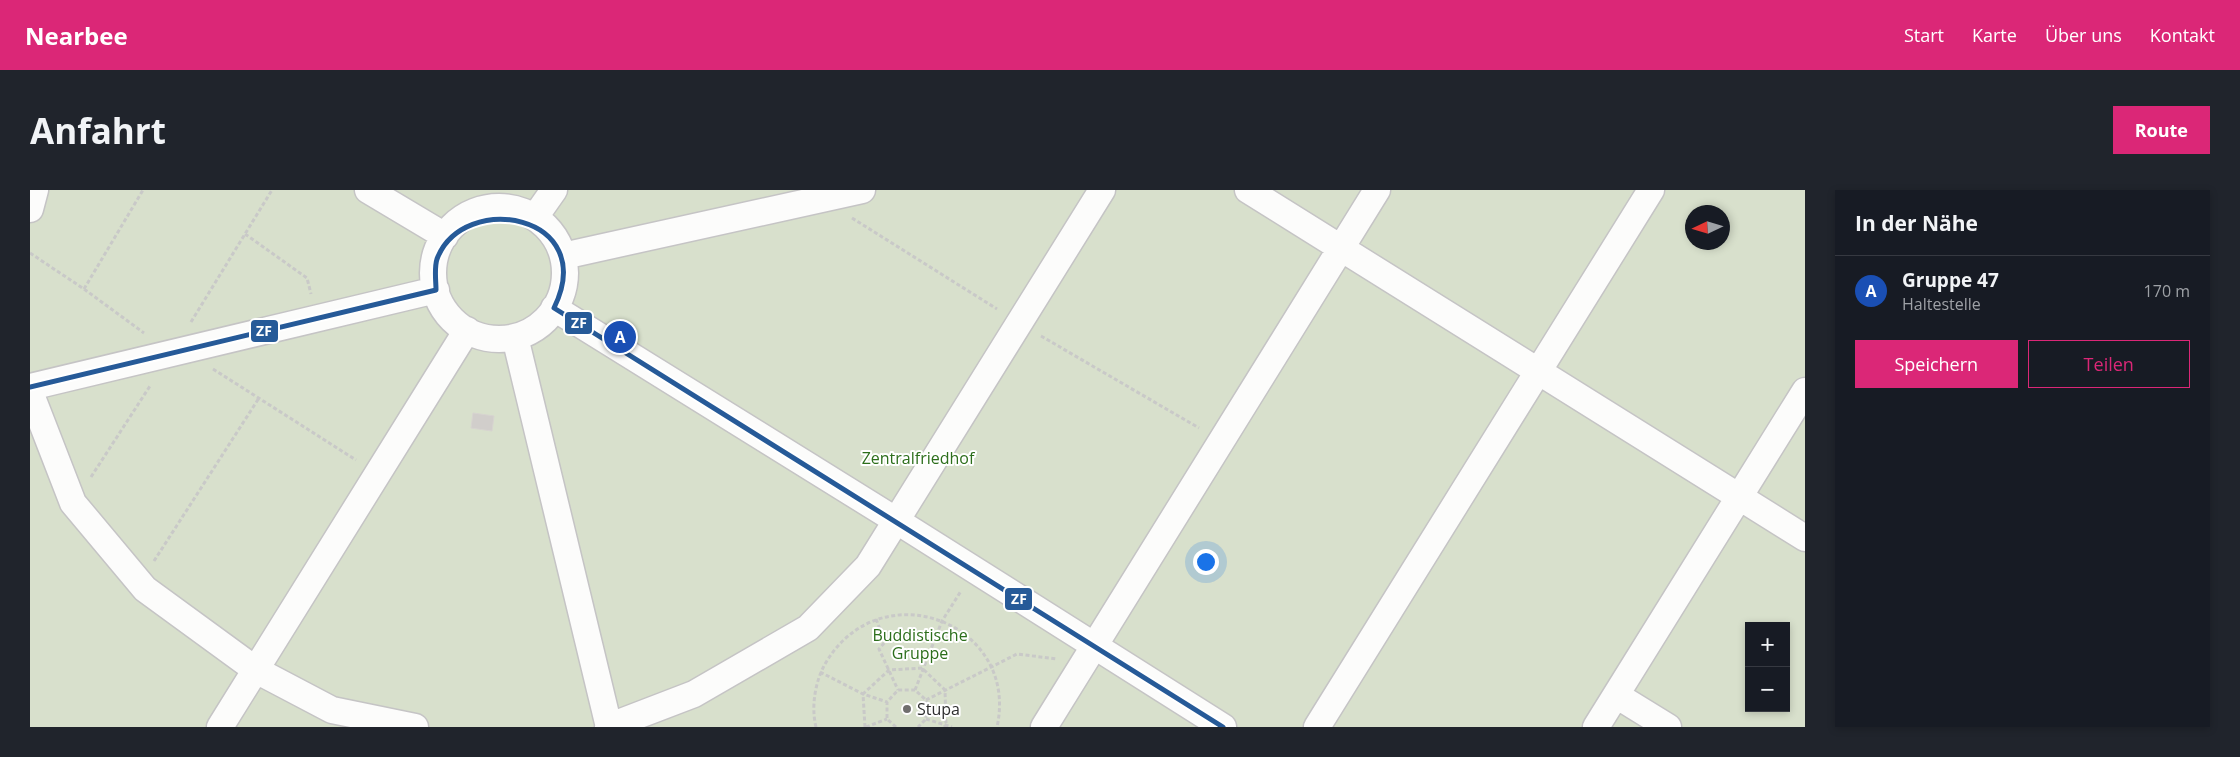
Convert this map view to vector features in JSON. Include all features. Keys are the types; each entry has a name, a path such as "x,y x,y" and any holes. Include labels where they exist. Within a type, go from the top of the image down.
{"lane":[{"path":"30,209 35,190"},
{"path":"368,190 444,236"},
{"path":"535,218 554,190"},
{"path":"563,256 862,190"},
{"path":"515,336 609,727 694,694 808,628 868,566 1102,190"},
{"path":"1248,190 1805,538"},
{"path":"1044,727 1377,190"},
{"path":"1317,727 1651,190"},
{"path":"483,199 503,207 520,210 535,218 548,228 557,241 563,256 564,283 561,296 554,308 537,326 515,336 490,338 467,330 447,313 436,290 433,276 434,262 444,236 456,223 470,214 483,199"},
{"path":"30,386 436,290"},
{"path":"554,308 974,570 1090,654 1223,727"},
{"path":"220,727 467,330"},
{"path":"1596,727 1805,391"},
{"path":"30,392 74,503 145,589 256,670 332,710 415,727"},
{"path":"1616,695 1668,727"}],"path":[{"path":"84,288 143,190"},
{"path":"245,234 307,278 316,319"},
{"path":"30,253 177,352 259,398 377,473"},
{"path":"141,583 259,398"},
{"path":"915,690 942,621 974,570"},
{"path":"816,727 814,696 820,672 833,649 852,631 876,619 906,614 921,614 942,621 962,632 979,648 991,667 998,691 999,716 996,727"},
{"path":"876,619 885,642 879,649 898,690"},
{"path":"926,700 1017,654 1090,654"},
{"path":"887,719 866,727 864,694 889,670 922,668 945,690 945,726"},
{"path":"820,672 864,694 887,702"},
{"path":"896,727 887,719 887,702 898,690 915,690 926,700 926,719 918,727"},
{"path":"926,719 952,727"}],"green space":[{"name":"Zentralfriedhof","path":"30,190 1805,190 1805,727 30,727"}],"building":[{"path":"473,413 494,416 492,431 471,428"}],"transit line":[{"name":"ZF","path":"30,387 436,290 435,270 437,259 451,237 473,224 498,219 522,222 544,233 559,251 563,276 554,308 1223,727"}],"place":[{"name":"Gruppe 47","path":"620,337"},
{"name":"Stupa","path":"907,709"}],"park label":[{"name":"Buddistische Gruppe","path":"920,644"}]}
